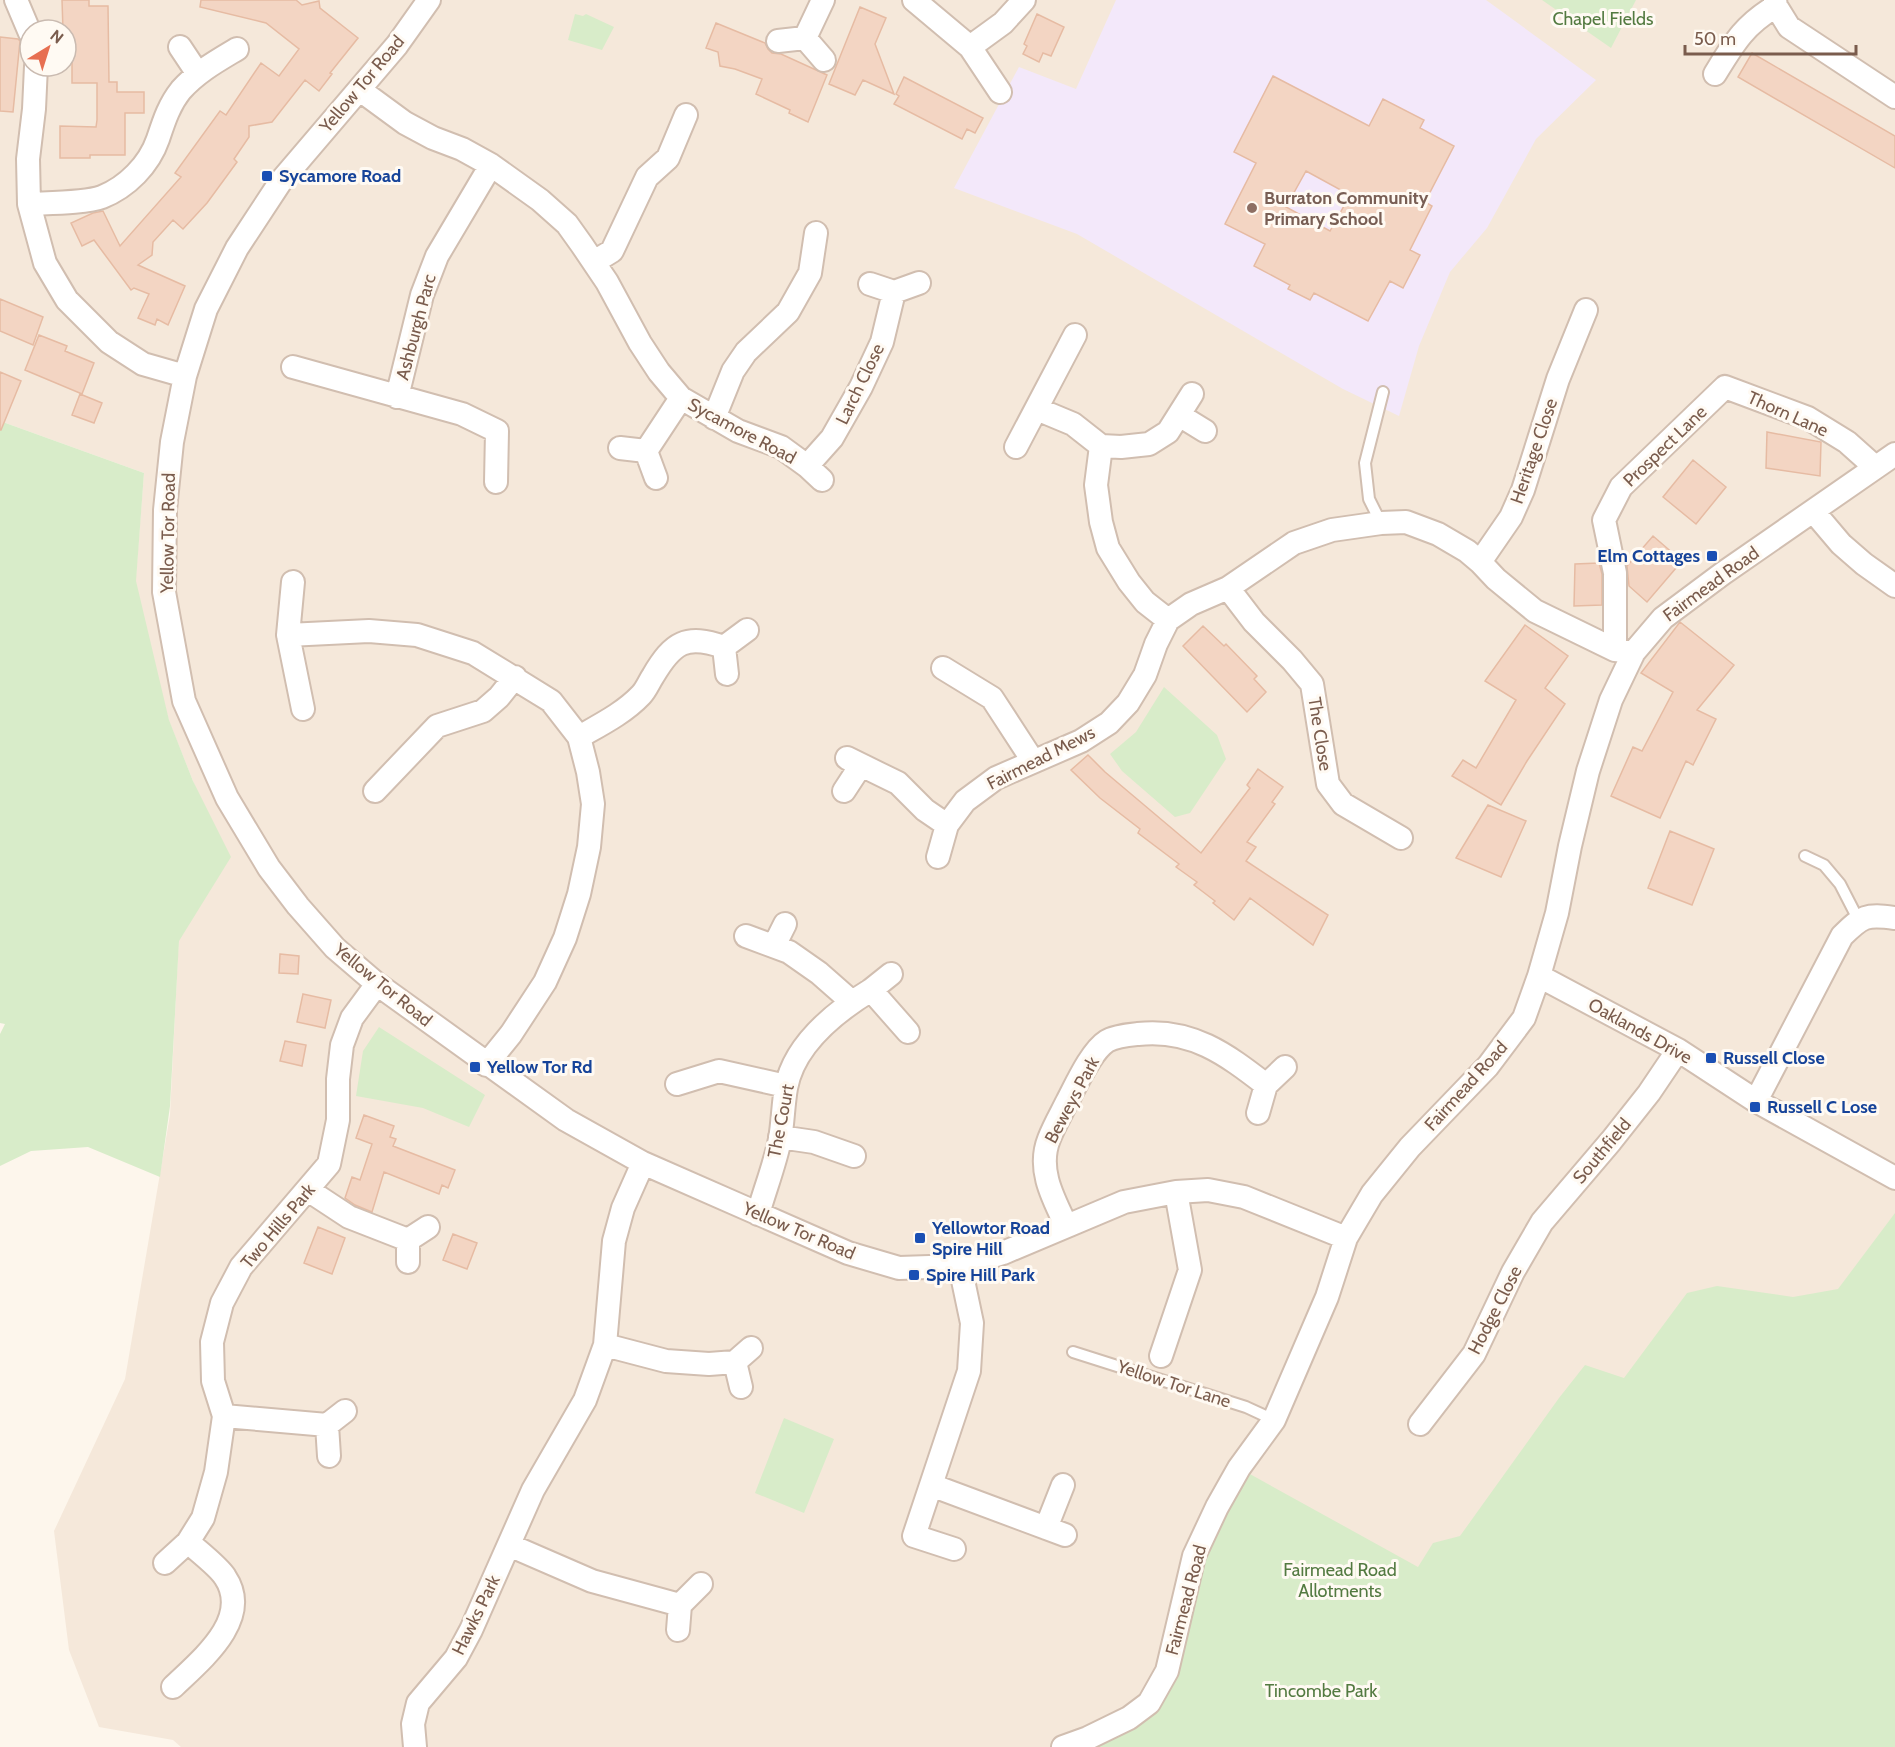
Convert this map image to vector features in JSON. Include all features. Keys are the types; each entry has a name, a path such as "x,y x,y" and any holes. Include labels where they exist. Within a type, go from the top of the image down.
{"street":[{"path":"16,0 24,18"},
{"name":"Yellow Tor Road","path":"429,0 397,45 360,90 280,181 237,248 206,309 185,376 172,442 166,494 164,592 184,701 227,798 261,856 298,906 335,948 377,984 486,1065 566,1120 643,1163 848,1253 899,1268 960,1266 1003,1253 1124,1202 1176,1191 1208,1190 1244,1197 1346,1238"},
{"path":"805,38 823,0"},
{"path":"914,0 970,47 1000,92"},
{"path":"970,47 1003,23 1024,0"},
{"path":"1715,74 1737,39 1757,17 1775,3 1789,27 1895,97"},
{"path":"778,41 805,38"},
{"path":"805,38 824,60"},
{"path":"180,47 198,74"},
{"path":"28,204 100,198 123,187 143,167 158,142 165,114 181,91 198,74 237,49"},
{"path":"35,78 28,159 28,204 45,263 67,300 109,342 143,363 185,376"},
{"name":"Sycamore Road","path":"360,90 405,123 491,165 540,200 567,224 607,282 653,362 681,398 738,430 781,447 814,473"},
{"path":"594,262 612,251 647,177 668,158 686,115"},
{"name":"Ashburgh Parc","path":"398,397 422,295 437,256 491,165"},
{"path":"714,418 733,371 746,352 788,312 810,273 816,233"},
{"path":"870,284 894,292 919,283"},
{"name":"Larch Close","path":"814,473 861,387 882,342 894,292"},
{"name":"Heritage Close","path":"1480,562 1511,516 1523,490 1558,379 1567,330 1586,310"},
{"path":"1017,447 1075,335"},
{"name":"Ashburgh Parc","path":"293,367 462,414 496,431 496,482"},
{"name":"Thorn Lane","path":"1725,387 1808,418 1847,442 1875,467"},
{"name":"Prospect Lane","path":"1625,651 1615,573 1604,520 1621,487 1725,387"},
{"path":"1036,409 1073,424 1101,446 1121,447 1149,444 1168,432 1192,394"},
{"path":"646,451 681,398"},
{"path":"1179,415 1205,431"},
{"path":"1101,446 1096,485 1101,522 1108,548 1129,582 1145,602 1168,620 1191,604 1228,588 1294,543 1332,530 1406,522 1438,534 1467,551 1534,611 1625,651"},
{"path":"620,448 646,451"},
{"path":"646,451 656,478"},
{"name":"Fairmead Road","path":"1063,1747 1088,1738 1129,1718 1149,1703 1167,1671 1194,1556 1217,1507 1239,1468 1274,1420 1327,1297 1346,1238 1371,1194 1410,1147 1488,1066 1524,1018 1557,913 1588,771 1625,651 1663,618 1722,574 1895,454"},
{"path":"1813,511 1841,544 1895,586"},
{"path":"293,582 288,635 303,709"},
{"name":"The Close","path":"1228,588 1254,622 1312,684 1328,784 1343,804 1401,838"},
{"name":"Fairmead Mews","path":"938,857 947,825 965,801 996,778 1081,741 1109,723 1128,702 1145,675 1156,644 1168,620"},
{"path":"724,647 747,630"},
{"path":"288,635 369,631 417,635 473,653 551,701 579,737 593,804 589,848 579,894 565,938 545,982 511,1034 486,1065"},
{"path":"579,737 617,714 642,695 670,651 687,640 709,642 724,647"},
{"path":"724,647 727,674"},
{"path":"944,668 992,698 1033,761"},
{"path":"375,791 437,726 483,711 499,697 515,677"},
{"path":"844,791 854,761 898,783 925,810 947,825"},
{"path":"1756,1101 1842,936 1858,919 1879,916 1895,918"},
{"path":"774,946 785,924"},
{"path":"746,936 789,952 819,973 852,1002"},
{"name":"The Court","path":"758,1214 780,1137 786,1086 800,1051 825,1023 891,974"},
{"name":"Oaklands Drive","path":"1539,976 1678,1050 1756,1101 1895,1178"},
{"name":"Two Hills Park","path":"165,1563 188,1542 203,1518 216,1472 224,1416 213,1381 212,1342 222,1304 241,1267 329,1164 338,1120 338,1079 342,1045 352,1018 377,984"},
{"path":"871,990 908,1032"},
{"name":"Beweys Park","path":"1066,1225 1052,1197 1046,1177 1044,1160 1048,1140 1089,1060 1107,1041 1124,1035 1157,1032 1188,1038 1219,1050 1266,1085"},
{"name":"Southfield","path":"1525,1252 1542,1222 1649,1093 1678,1050"},
{"path":"1258,1113 1266,1085 1285,1067"},
{"path":"677,1084 719,1071 786,1086"},
{"path":"780,1137 814,1142 854,1156"},
{"name":"Hawks Park","path":"416,1747 413,1724 418,1703 456,1658 471,1630 532,1490 585,1400 605,1345 614,1241 622,1208 643,1163"},
{"path":"308,1190 350,1217 408,1240"},
{"path":"1161,1356 1190,1270 1176,1191"},
{"path":"408,1240 428,1227"},
{"path":"408,1240 408,1262"},
{"name":"Hodge Close","path":"1420,1424 1474,1354 1525,1252"},
{"path":"954,1550 914,1536 969,1371 972,1323 960,1266"},
{"path":"605,1345 666,1361 709,1364 743,1355 741,1387"},
{"path":"224,1416 327,1425 345,1411"},
{"path":"327,1425 329,1456"},
{"path":"931,1485 1056,1532 1063,1485"},
{"path":"173,1687 206,1655 228,1625 235,1601 225,1576 188,1542"},
{"path":"509,1545 592,1581 680,1605"},
{"path":"678,1630 680,1605 701,1584"}],"lane":[{"path":"1382,523 1369,499 1365,463 1383,392"},
{"path":"1805,856 1824,865 1840,884 1858,919"},
{"name":"Yellow Tor Lane","path":"1073,1352 1246,1407 1274,1420"}],"shaded area":[{"path":"0,0 1895,0 1895,1747 181,1747 173,1740 99,1727 69,1650 54,1531 125,1379 170,1115 179,935 199,796 169,721 135,588 144,473 0,421"},
{"name":"Burraton Community Primary School","path":"1116,0 1486,0 1596,80 1536,139 1487,228 1450,272 1419,346 1399,416 1343,389 1077,234 954,188 1019,67 1076,89"}],"green space":[{"name":"Chapel Fields","path":"1542,0 1636,0 1611,48"},
{"path":"575,14 583,16 586,14 614,27 602,50 568,40"},
{"path":"0,421 144,473 136,581 169,720 193,781 231,857 179,941 170,1106 160,1177 88,1147 31,1151 0,1166 0,1034 5,1024 0,1023"},
{"path":"1164,687 1217,735 1226,759 1190,813 1175,817 1122,771 1110,754 1136,732"},
{"path":"379,1027 485,1095 469,1127 423,1108 356,1096 363,1051"},
{"path":"1895,1213 1895,1747 1066,1747 1138,1711 1239,1468 1418,1567 1433,1543 1460,1536 1585,1365 1624,1378 1687,1293 1717,1286 1793,1297 1838,1289"},
{"path":"784,1418 834,1439 804,1513 755,1493"}],"building":[{"path":"62,0 89,0 89,6 108,6 109,82 117,82 117,92 144,92 144,113 125,113 125,155 60,158 60,126 96,127 97,120 97,83 72,83 72,78 78,78 78,18 63,18"},
{"path":"201,0 296,0 302,5 319,1 320,8 358,38 330,73 332,74 319,91 305,80 272,122 249,126 249,137 234,159 237,162 207,203 183,229 173,220 153,242 152,255 138,265 185,286 168,325 157,319 155,325 138,318 149,294 134,288 131,290 94,240 82,246 71,223 103,211 120,246 181,177 175,173 220,111 226,115 261,63 279,76 299,49 266,23 200,7"},
{"path":"860,7 886,18 875,44 894,94 863,80 855,95 829,84"},
{"path":"1037,14 1064,27 1051,56 1043,53 1039,62 1023,54 1027,46 1024,44"},
{"path":"716,23 765,43 772,53 781,54 827,75 808,122 789,113 790,110 756,94 762,79 720,66 718,52 706,48"},
{"path":"0,37 18,39 13,112 0,111"},
{"path":"1752,53 1895,136 1895,168 1738,77"},
{"path":"1273,76 1369,126 1383,99 1424,120 1420,128 1454,146 1425,202 1432,206 1410,250 1420,255 1403,288 1390,281 1368,321 1314,293 1310,300 1288,289 1290,285 1254,266 1265,244 1225,224 1256,163 1234,152","holes":["1306,171 1350,195 1330,231 1286,207"]},
{"path":"904,77 983,118 975,133 967,129 962,139 894,104 899,96 896,94"},
{"path":"0,299 43,317 33,345 0,331"},
{"path":"39,335 67,346 65,351 94,363 82,394 25,370"},
{"path":"0,372 21,381 1,430 0,430"},
{"path":"80,394 102,403 94,423 72,415"},
{"path":"1767,432 1821,442 1820,476 1766,468"},
{"path":"1693,460 1726,487 1696,524 1663,497"},
{"path":"1653,536 1682,561 1647,602 1629,586 1627,566"},
{"path":"1599,563 1602,574 1602,605 1574,606 1575,564"},
{"path":"1680,622 1734,665 1697,710 1716,719 1693,765 1686,761 1660,818 1611,796 1633,747 1642,751 1673,692 1641,673"},
{"path":"1525,625 1568,656 1545,688 1565,704 1501,805 1452,776 1463,760 1476,768 1516,700 1485,681"},
{"path":"1203,626 1224,646 1226,644 1257,676 1254,679 1266,692 1247,712 1183,646"},
{"path":"1088,755 1201,853 1250,788 1247,785 1258,769 1283,787 1272,802 1275,804 1247,842 1256,847 1246,861 1328,915 1313,945 1250,898 1234,920 1213,903 1215,901 1194,885 1197,882 1176,867 1179,864 1138,833 1140,829 1100,798 1071,770"},
{"path":"1488,805 1526,821 1501,877 1456,858"},
{"path":"1670,831 1714,849 1692,905 1648,888"},
{"path":"280,954 299,956 298,974 279,973"},
{"path":"303,994 331,1000 325,1028 297,1022"},
{"path":"285,1041 306,1045 302,1066 280,1061"},
{"path":"364,1115 394,1126 390,1137 396,1139 393,1146 455,1170 448,1188 442,1185 439,1194 384,1172 372,1212 345,1198 352,1177 360,1180 372,1144 356,1138"},
{"path":"318,1227 345,1238 332,1274 304,1263"},
{"path":"453,1234 477,1243 467,1269 443,1260"}],"place":[{"name":"Sycamore Road","path":"267,176"},
{"name":"Burraton Community Primary School","path":"1252,208"},
{"name":"Elm Cottages","path":"1712,556"},
{"name":"Russell Close","path":"1711,1058"},
{"name":"Yellow Tor Rd","path":"475,1067"},
{"name":"Russell C Lose","path":"1755,1107"},
{"name":"Yellowtor Road Spire Hill","path":"920,1238"},
{"name":"Spire Hill Park","path":"914,1275"}],"park label":[{"name":"Fairmead Road Allotments","path":"1340,1580"},
{"name":"Tincombe Park","path":"1321,1691"}]}
